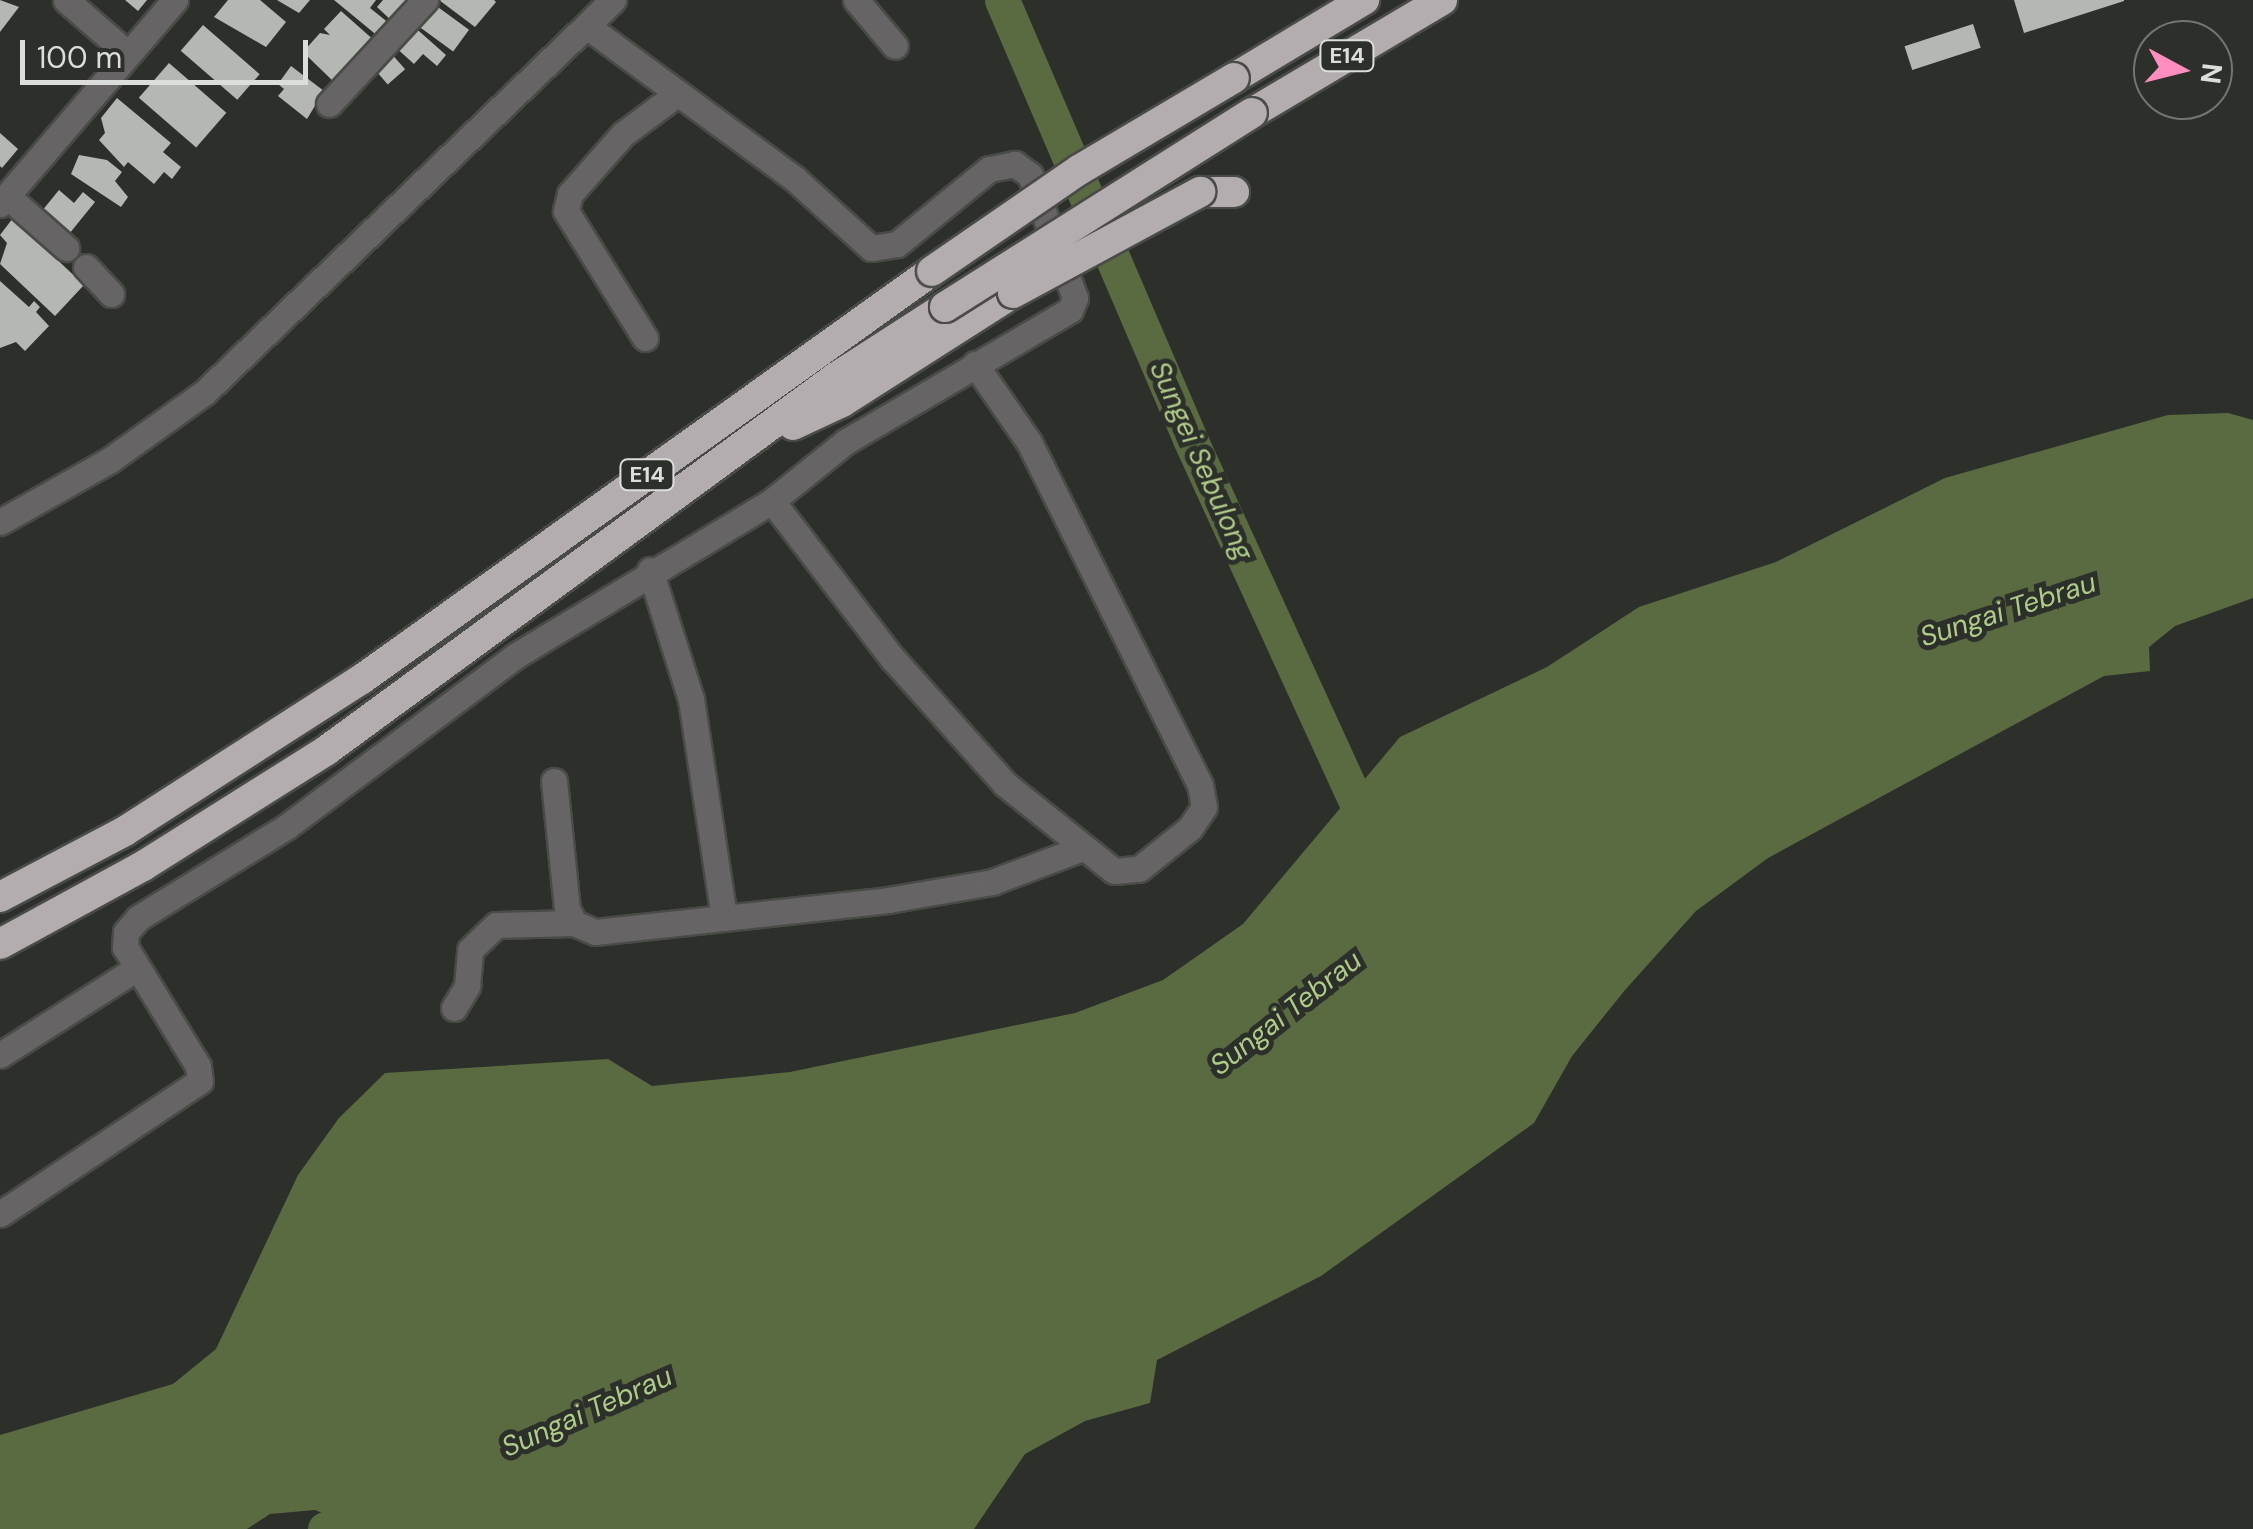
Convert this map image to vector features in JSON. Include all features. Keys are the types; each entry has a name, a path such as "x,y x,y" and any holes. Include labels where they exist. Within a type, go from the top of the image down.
{"highway":[{"name":"E14","path":"0,897 125,831 362,679 1079,170 1364,0"},
{"name":"E14","path":"0,944 143,866 327,750 735,453 945,307 1252,113 1442,0"},
{"path":"735,453 842,402 1013,293 1200,192 1234,192"}],"street":[{"path":"66,0 127,52"},
{"path":"66,248 4,200 175,0"},
{"path":"329,104 426,0"},
{"path":"0,522 110,460 205,392 614,0"},
{"path":"856,0 896,46"},
{"path":"0,1214 200,1081 198,1066 124,947 126,932 138,918 366,768 515,656 650,570 772,501 845,442 1070,310 1076,298 1030,176 1015,164 990,170 897,244 871,248 795,179 587,26"},
{"path":"645,338 566,211 570,194 623,134 677,94"},
{"path":"86,267 111,294"},
{"path":"772,501 893,659 1004,784 1114,871 1140,869 1190,828 1204,807 1200,785 1029,442 976,364"},
{"path":"650,570 691,700 724,917"},
{"path":"554,782 567,910 574,922"},
{"path":"454,1008 467,986 470,950 496,925 574,922 595,932 992,882 1083,848"},
{"path":"0,1055 137,968"}],"water":[{"path":"2228,413 2253,420 2253,598 2175,626 2149,647 2150,671 2104,676 1768,858 1696,911 1625,990 1572,1056 1534,1123 1321,1276 1157,1360 1150,1403 1085,1421 1025,1454 974,1529 363,1529 315,1510 270,1514 247,1529 0,1529 0,1435 173,1384 216,1349 298,1175 339,1118 385,1073 608,1059 652,1086 790,1072 1075,1013 1163,980 1243,924 1400,737 1547,667 1639,607 1776,562 1945,478 2168,415"}],"building":[{"path":"0,0 19,7 0,32"},
{"path":"125,0 147,0 138,11"},
{"path":"228,0 260,0 286,22 266,47 214,17"},
{"path":"277,0 310,0 299,13"},
{"path":"334,0 376,0 370,8 390,24 379,37"},
{"path":"383,0 414,0 393,22 377,7"},
{"path":"439,0 494,0 496,2 475,27"},
{"path":"2014,0 2124,0 2124,1 2024,33"},
{"path":"431,2 469,30 453,51 415,24"},
{"path":"341,11 376,42 336,84 303,52 320,33 330,35 324,29"},
{"path":"411,24 446,55 437,66 423,54 414,64 393,45"},
{"path":"1973,24 1981,48 1912,70 1905,46"},
{"path":"203,25 260,74 237,100 181,51"},
{"path":"390,52 405,69 388,84 373,67"},
{"path":"169,63 226,113 196,148 139,98"},
{"path":"291,66 324,91 307,119 278,96 284,89 278,84"},
{"path":"117,98 171,143 163,152 181,167 172,179 164,172 154,184 128,162 124,167 99,140 105,133 101,118"},
{"path":"0,133 18,149 2,168 0,166"},
{"path":"79,155 107,160 122,172 115,181 128,197 121,207 71,174"},
{"path":"59,190 74,203 83,192 95,202 65,239 37,217"},
{"path":"13,218 84,285 55,316 0,264 7,243 0,235"},
{"path":"0,281 29,307 34,301 40,307 36,312 49,326 25,351 16,342 0,348"}],"waterway":[{"name":"Sungei Sebulong","path":"1002,0 1190,439 1372,836"},
{"name":"Sungai Tebrau","path":"325,1529 387,1502"}]}
